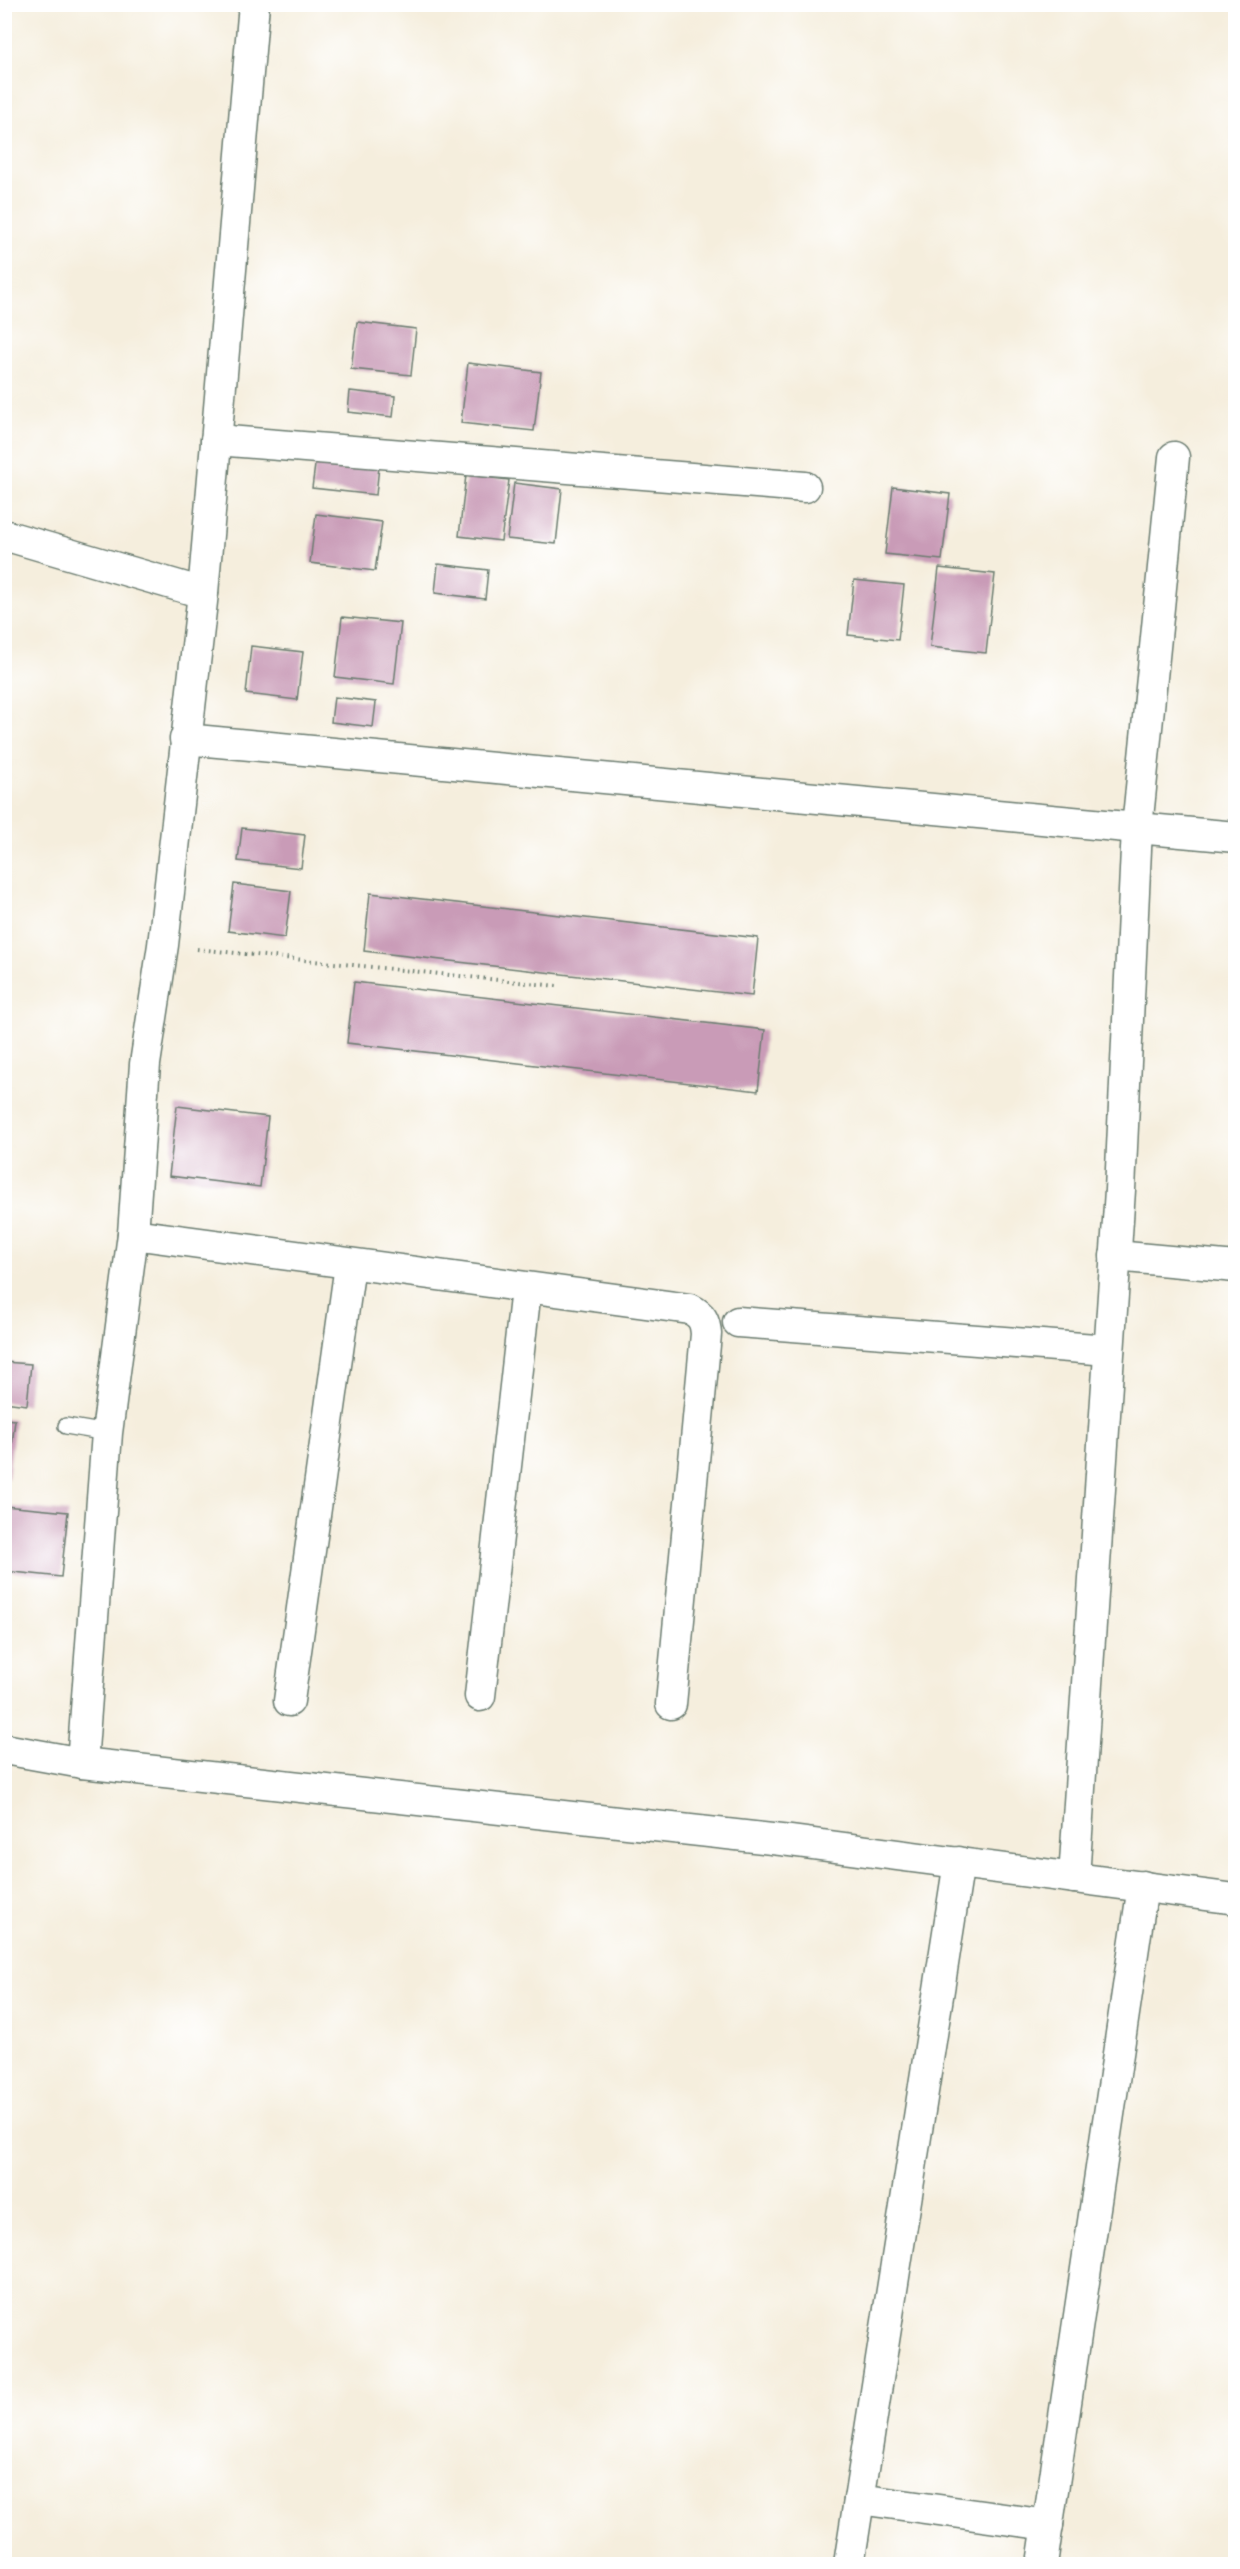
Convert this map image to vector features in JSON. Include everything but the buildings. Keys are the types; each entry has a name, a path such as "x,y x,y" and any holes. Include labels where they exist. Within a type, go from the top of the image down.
{"street":[{"path":"82,1763 107,1433 133,1234 145,1064 163,945 203,592 254,4"},
{"path":"216,440 805,487"},
{"path":"1074,1878 1115,1256 1137,828 1174,457"},
{"path":"4,535 203,592"},
{"path":"185,739 1236,837"},
{"path":"133,1234 526,1289 690,1309 699,1314 705,1323 672,1704"},
{"path":"1115,1256 1236,1267"},
{"path":"289,1701 350,1265"},
{"path":"480,1696 526,1289"},
{"path":"738,1322 1109,1350"},
{"path":"4,1749 82,1763 766,1838 1236,1899"},
{"path":"849,2565 959,1862"},
{"path":"1042,2565 1143,1886"},
{"path":"859,2499 1048,2525"}],"lane":[{"path":"66,1426 107,1433"}],"path":[{"path":"163,945 557,986"}]}
